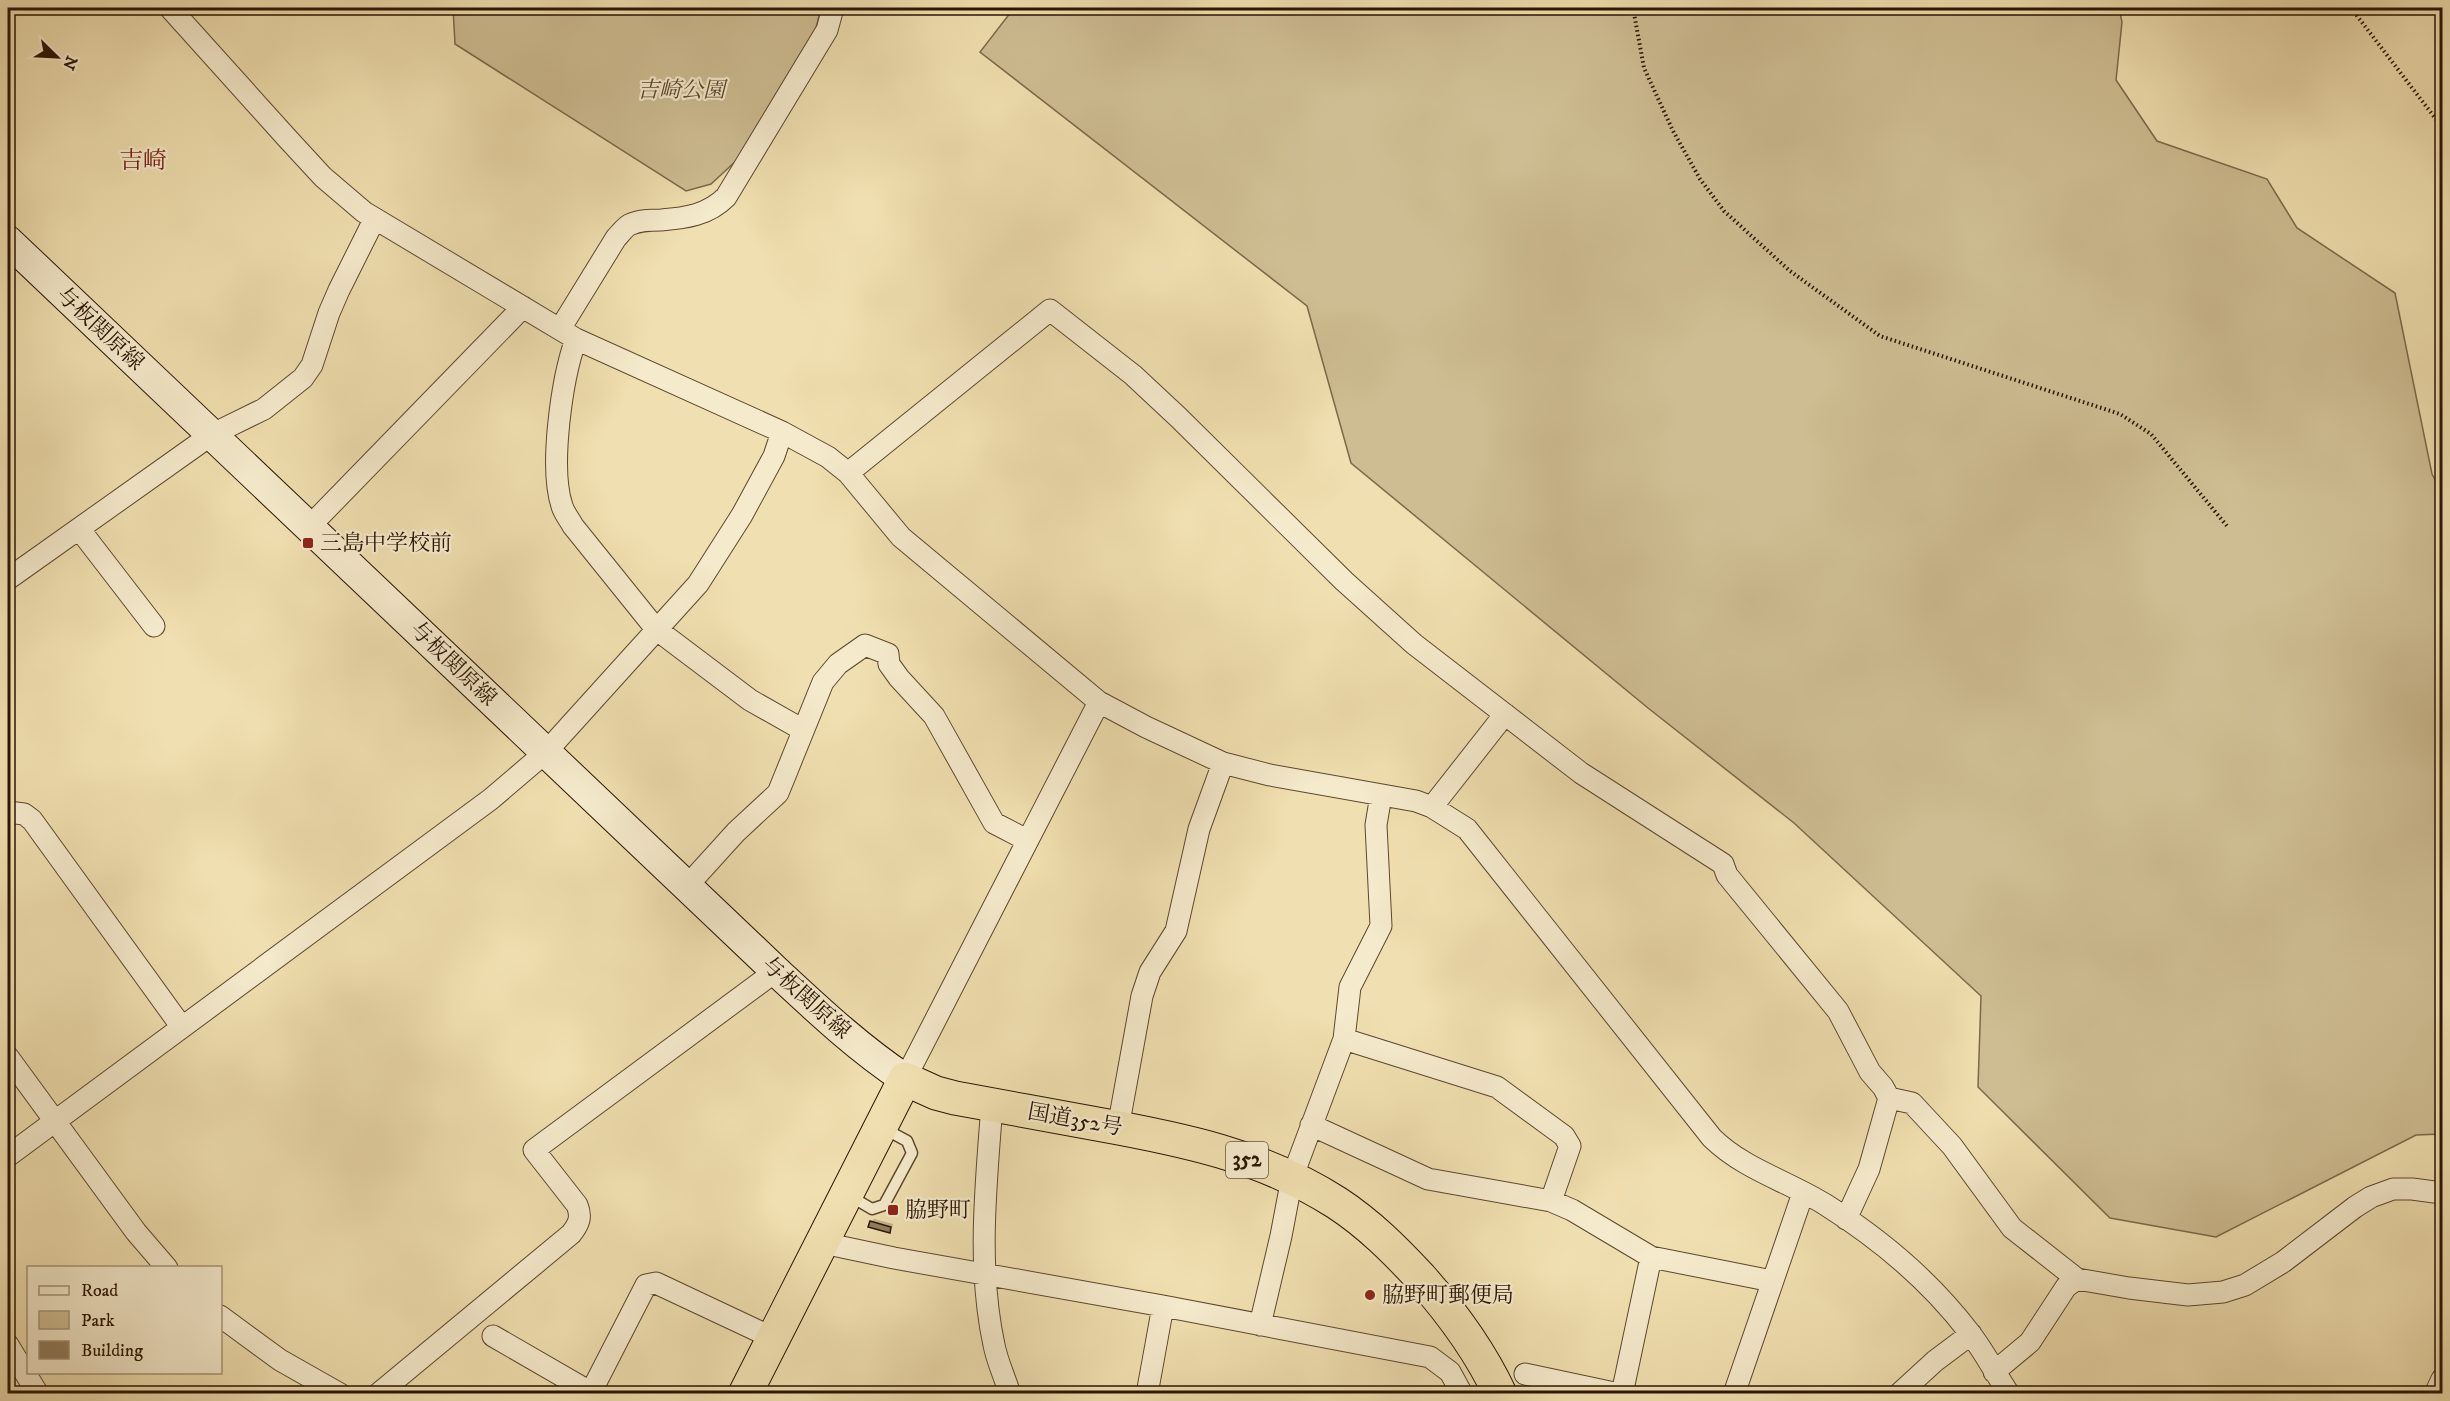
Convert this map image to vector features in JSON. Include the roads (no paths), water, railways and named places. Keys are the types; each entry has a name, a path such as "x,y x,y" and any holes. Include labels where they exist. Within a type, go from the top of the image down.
{"highway":[{"name":"国道352号","path":"905,1078 936,1093 1201,1144 1292,1178 1336,1202 1370,1227 1401,1257 1456,1320 1492,1376 1512,1384"},
{"path":"745,1394 905,1078"}],"main road":[{"name":"与板関原線","path":"8,241 776,971 844,1034 905,1078"}],"street":[{"path":"170,8 323,177 347,200 374,220 568,334 782,432 828,457 848,473 868,500 907,543 1099,702 1223,763 1270,776 1416,801 1432,807 1467,829 1712,1138 1743,1164 1825,1204 1891,1252 1928,1285 1971,1334 2009,1394"},
{"path":"803,730 750,700 656,629 573,526 563,508 558,489 560,425 568,360 568,334 616,238 626,226 637,222 701,214 716,207 726,197 827,30 833,8"},
{"path":"8,579 211,435 264,409 303,378 312,365 332,305 374,220"},
{"path":"308,528 523,307"},
{"path":"848,473 1050,310 1133,375 1344,581 1414,644 1581,773 1723,864 1726,874 1838,1011 1870,1072 1889,1098 1869,1169 1846,1219"},
{"path":"8,1156 491,798 546,752 698,584 742,515 774,456 782,432"},
{"path":"80,530 154,626"},
{"path":"687,886 736,832 778,793 823,682 838,664 865,645 888,654 888,664 934,716 994,823 1027,840"},
{"path":"905,1078 1099,702"},
{"path":"1432,807 1505,714"},
{"path":"1118,1128 1142,996 1150,972 1176,931 1199,829 1223,763"},
{"path":"1260,1325 1292,1178 1344,1039 1350,987 1381,926 1376,825 1381,795"},
{"path":"8,812 24,814 32,820 181,1026"},
{"path":"378,1394 571,1234 579,1224 580,1214 577,1205 534,1150 776,971"},
{"path":"1344,1039 1497,1087 1549,1124 1564,1136 1570,1146 1551,1201"},
{"path":"8,1057 136,1232 165,1266"},
{"path":"1889,1098 1912,1102 1952,1146 2012,1228 2077,1279 2188,1295 2223,1292 2245,1285 2283,1262 2371,1197 2393,1189 2442,1193"},
{"path":"992,1105 986,1181 984,1273 994,1346 1010,1394"},
{"path":"1311,1125 1428,1179 1551,1201 1572,1210 1650,1257 1772,1281"},
{"path":"1734,1394 1803,1193"},
{"path":"823,1243 1260,1325 1439,1355 1462,1394"},
{"path":"1512,1384 1620,1394 1650,1257"},
{"path":"1994,1372 2030,1342 2066,1287 2077,1279"},
{"path":"493,1336 590,1393 646,1285 656,1283 773,1338"},
{"path":"1147,1394 1163,1306"},
{"path":"222,1317 280,1360 340,1394"},
{"path":"1899,1394 1935,1360 1971,1334"},
{"path":"8,1345 38,1394"},
{"path":"2435,1394 2442,1379"}],"place":[{"name":"三島中学校前","path":"308,543"},
{"name":"脇野町","path":"893,1210"},
{"name":"脇野町郵便局","path":"1370,1295"}],"district":[{"name":"吉崎","path":"143,161"}],"park label":[{"name":"吉崎公園","path":"681,90"}]}
